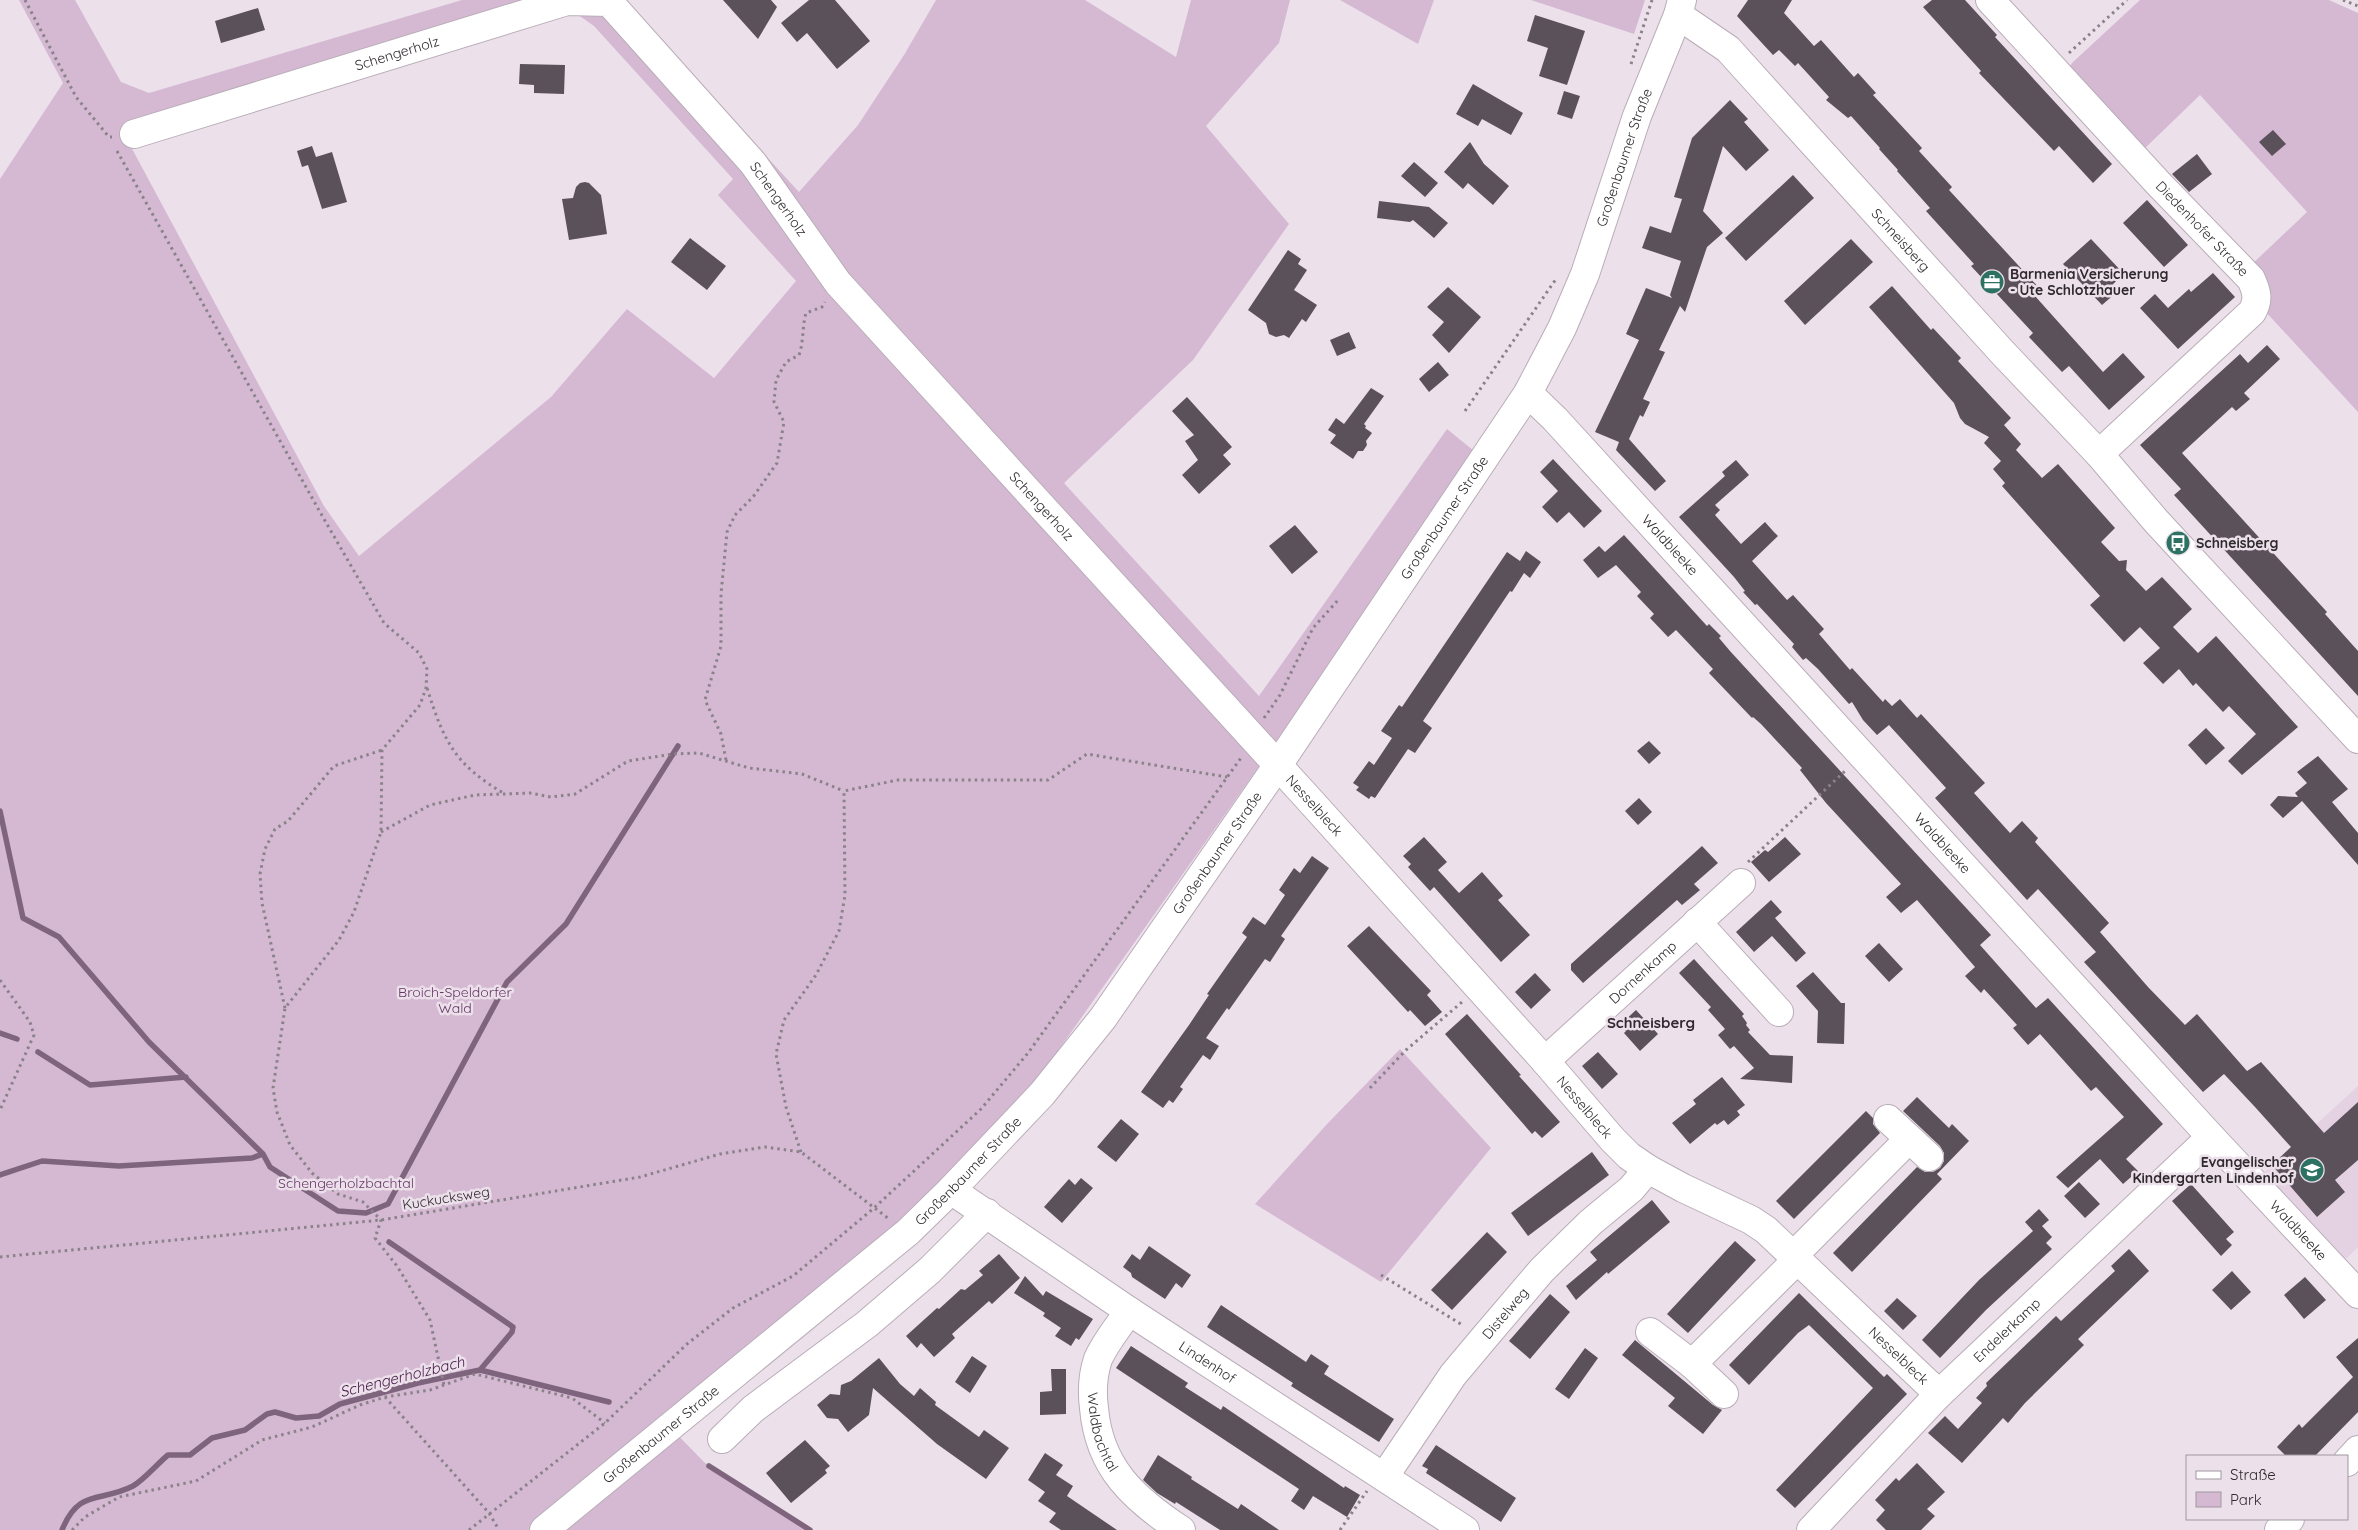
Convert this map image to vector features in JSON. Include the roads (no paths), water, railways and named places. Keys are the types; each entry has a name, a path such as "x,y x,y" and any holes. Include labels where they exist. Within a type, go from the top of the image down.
{"street":[{"name":"Diedenhofer Straße","path":"1990,0 2052,69 2251,279 2257,296 2252,312 2099,454"},
{"name":"Schengerholz","path":"122,136 567,1 609,2 753,162 838,283 1278,765"},
{"name":"Großenbaumer Straße","path":"544,1530 908,1232 951,1190 1042,1094 1103,1018 1278,765 1528,393 1562,328 1585,274 1637,116 1683,5"},
{"name":"Schneisberg","path":"1683,5 1728,49 2002,352 2099,454 2156,521 2358,739"},
{"name":"Waldbleeke","path":"1528,393 1568,433 2211,1137 2358,1294"},
{"name":"Nesselbleck","path":"1278,765 1629,1156 1683,1188 1751,1220 1766,1230 1939,1394"},
{"name":"Dornenkamp","path":"1545,1062 1741,883"},
{"path":"1697,922 1779,1012"},
{"path":"1888,1119 1929,1157"},
{"name":"Endelerkamp","path":"1811,1530 1939,1394 2211,1137"},
{"path":"1692,1364 1909,1139"},
{"name":"Distelweg","path":"1381,1475 1453,1375 1542,1270 1591,1222 1631,1189 1648,1168"},
{"name":"Lindenhof","path":"951,1190 1129,1311 1465,1530"},
{"path":"722,1439 753,1409 866,1324 930,1270 987,1213"},
{"name":"Waldbachtal","path":"1129,1311 1098,1359 1094,1380 1093,1402 1098,1435 1110,1463 1135,1497 1150,1510 1181,1530"},
{"path":"1650,1332 1692,1364 1724,1394"},
{"path":"708,1394 753,1409"},
{"path":"2348,1461 2358,1450"},
{"path":"2279,1530 2289,1520"}],"waterway":[{"path":"0,811 23,918 59,937 149,1042 263,1154 270,1167 338,1211 366,1213 388,1204 507,982 566,924 678,746"},
{"path":"0,1033 17,1039"},
{"path":"38,1052 90,1085 186,1077"},
{"path":"0,1175 42,1161 119,1166 252,1158 263,1154"},
{"path":"389,1242 513,1327 512,1332 480,1370"},
{"name":"Schengerholzbach","path":"62,1530 69,1517 83,1502 133,1486 168,1455 190,1455 212,1438 245,1430 267,1414 275,1412 296,1418 319,1416 340,1404 418,1383 480,1370 609,1402"},
{"name":"Schengerholzbach","path":"709,1466 810,1530"}],"place":[{"name":"Barmenia Versicherung - Ute Schlotzhauer","path":"1992,282"},
{"name":"Schneisberg","path":"2178,543"},
{"name":"Evangelischer Kindergarten Lindenhof","path":"2312,1170"}],"district":[{"name":"Schneisberg","path":"1651,1023"}],"park label":[{"name":"Broich-Speldorfer Wald","path":"455,1000"},
{"name":"Schengerholzbachtal","path":"346,1183"}]}
